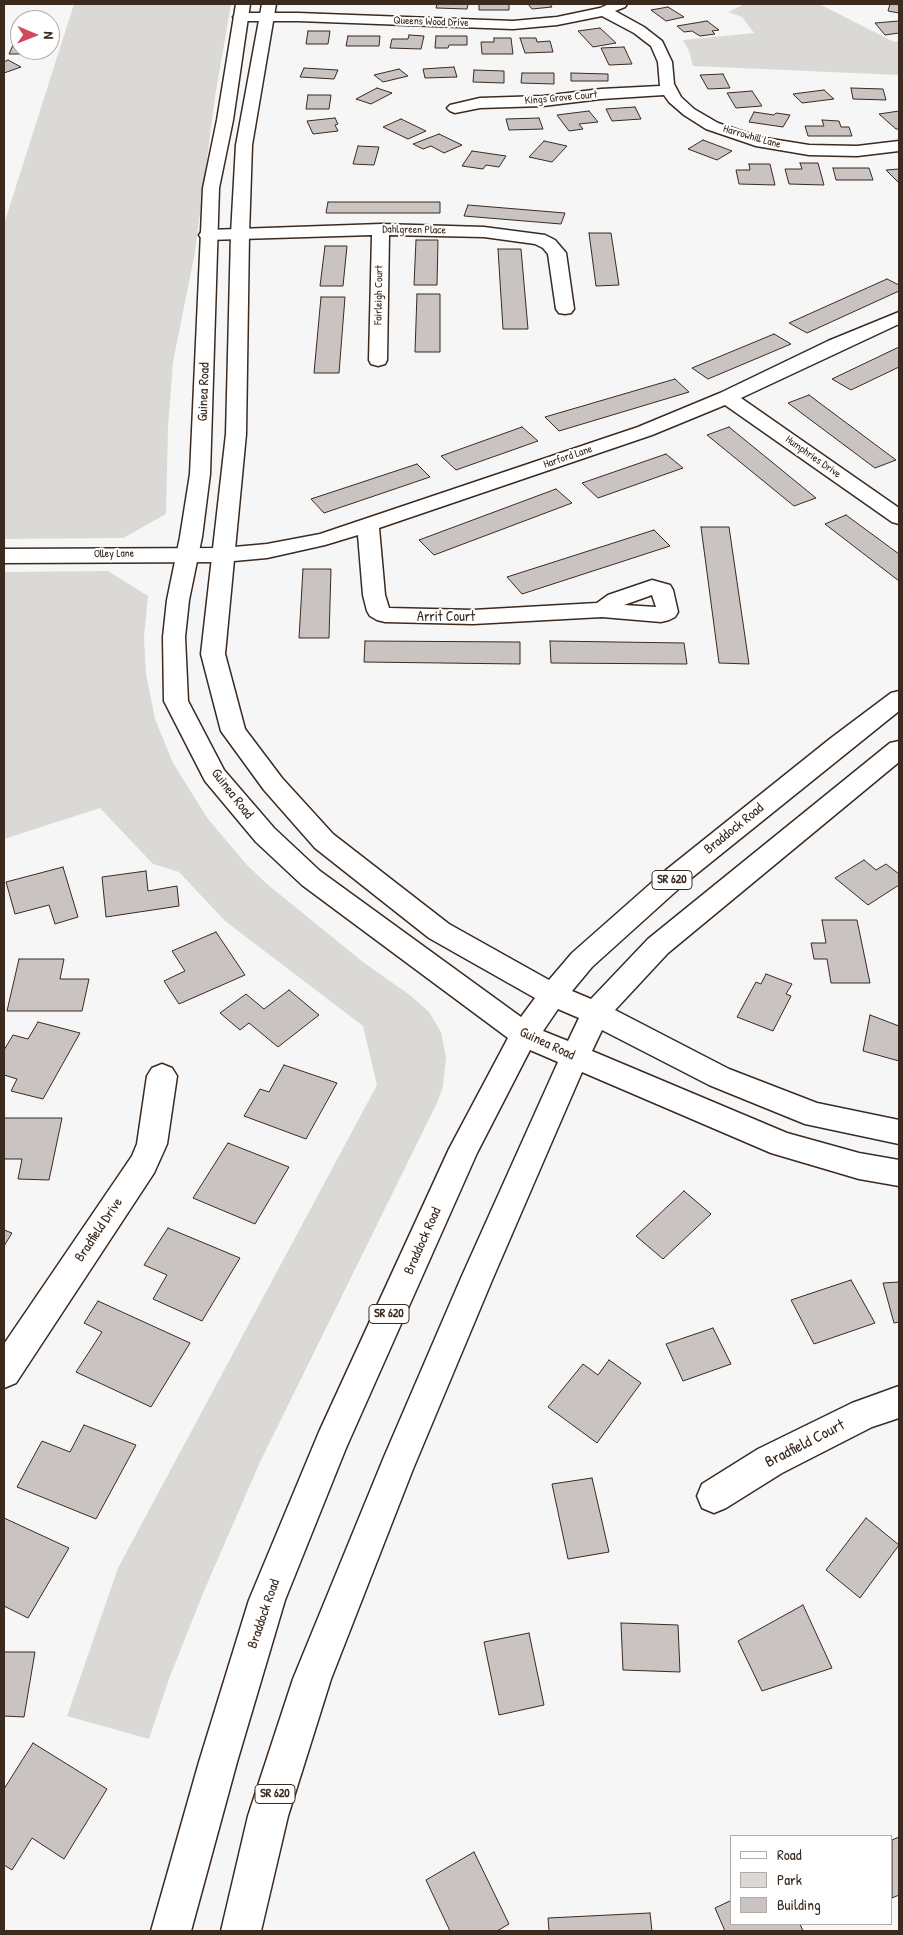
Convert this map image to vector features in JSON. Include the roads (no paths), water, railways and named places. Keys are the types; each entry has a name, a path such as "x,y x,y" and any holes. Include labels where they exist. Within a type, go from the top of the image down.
{"main road":[{"name":"Queens Wood Drive","path":"241,10 513,24 557,21 604,11 620,4"},
{"name":"Guinea Road","path":"241,10 225,120 211,188 200,474 188,554 178,600 174,637 176,701 214,775 265,835 311,878 524,1035 782,1144 858,1166 899,1173"},
{"path":"268,10 244,145 240,234 236,434 213,654 233,731 273,784 324,841 439,931 553,995 595,1013 719,1078 815,1115 899,1132"},
{"path":"604,11 639,30 656,44 665,62 668,90"},
{"name":"Kings Grove Court","path":"455,108 480,103 543,101 602,94 668,90"},
{"name":"Harrowhill Lane","path":"668,90 682,107 700,119 726,132 756,141 790,148 825,151 857,152 899,146"},
{"name":"Dahlgreen Place","path":"208,235 381,229 484,232 539,239 549,244 557,253 565,310"},
{"name":"Fairleigh Court","path":"378,360 381,229"},
{"name":"Harford Lane","path":"223,555 267,551 325,539 645,431 727,397 835,344 899,317"},
{"name":"Humphries Drive","path":"727,397 899,518"},
{"name":"Arrit Court","path":"368,525 374,595 378,611 385,615 473,617 602,610"},
{"name":"Olley Lane","path":"4,556 223,555"},
{"name":"Braddock Road","path":"171,1931 218,1762 267,1600 330,1444 464,1149 524,1035 553,995 582,960 675,877 899,698"},
{"name":"SR 620","path":"241,1931 268,1816 312,1679 396,1469 473,1287 595,1013 658,946 899,749"},
{"name":"Bradfield Drive","path":"4,1372 143,1164 152,1144 162,1076"},
{"name":"Bradfield Court","path":"714,1496 770,1461 864,1414 899,1402"}]}
